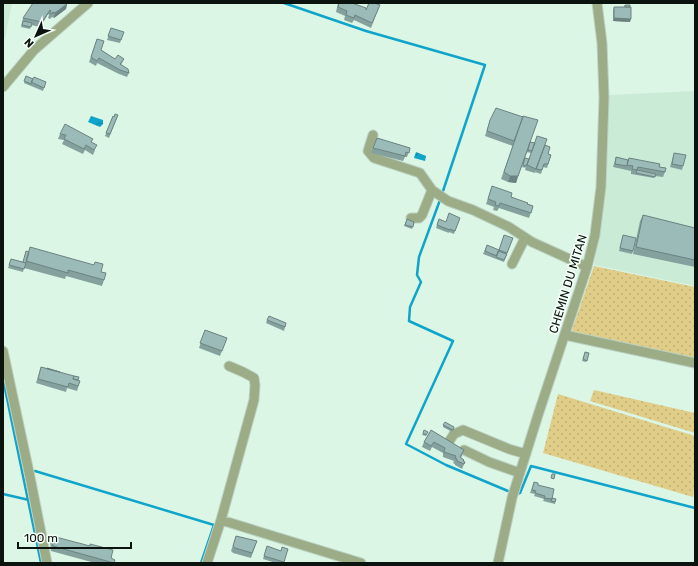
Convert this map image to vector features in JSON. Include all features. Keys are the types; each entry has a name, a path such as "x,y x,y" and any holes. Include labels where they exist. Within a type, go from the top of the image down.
{"street":[{"path":"3,86 34,50 88,3"},
{"name":"CHEMIN DU MITAN","path":"498,563 512,498 587,267 595,235 599,206 604,98 603,50 597,3"},
{"path":"373,135 368,152 374,158 420,173 432,190 459,209 474,210 509,227 532,242 587,267"},
{"path":"410,218 419,218 422,215 432,190"},
{"path":"512,264 525,238"},
{"path":"565,335 695,363"},
{"path":"3,351 47,563"},
{"path":"207,563 221,520 254,400 254,378 229,366"},
{"path":"450,440 454,434 463,430 509,449 526,454"},
{"path":"464,450 490,462 520,473"},
{"path":"221,520 361,563"}],"shaded area":[{"path":"3,3 12,3 5,39 3,39"},
{"path":"695,91 695,286 594,265 604,203 608,95"},
{"path":"594,266 695,287 695,360 571,333"},
{"path":"594,390 695,413 695,433 590,401"},
{"path":"558,394 695,436 695,481 693,497 543,453"}],"water":[{"path":"91,116 103,120 103,124 100,127 88,122"},
{"path":"416,152 426,156 425,161 414,158"}],"building":[{"path":"33,3 67,4 55,13 50,13 50,10 42,22 23,18"},
{"path":"339,3 352,3 366,8 366,10 369,3 380,5 372,23 355,15 354,18 346,15 347,11 338,7"},
{"path":"614,7 631,7 631,19 614,18"},
{"path":"23,21 32,23 31,27 22,25"},
{"path":"111,28 124,32 121,40 108,36"},
{"path":"97,39 104,41 101,50 115,59 118,55 124,59 120,64 128,69 129,73 120,70 99,58 97,61 91,57"},
{"path":"26,76 33,79 31,84 24,81"},
{"path":"34,77 46,82 44,88 31,82"},
{"path":"496,108 523,117 514,141 487,131 490,120"},
{"path":"115,114 118,115 110,134 106,133 113,116 114,117"},
{"path":"523,116 538,120 518,176 510,176 504,172"},
{"path":"65,124 93,139 91,142 97,145 94,150 86,145 84,149 64,139 66,135 60,134"},
{"path":"537,136 547,139 536,169 527,165"},
{"path":"377,138 410,148 409,153 406,152 405,156 373,148"},
{"path":"530,142 535,143 532,151 528,150"},
{"path":"545,145 550,147 548,154 551,155 548,164 544,164 542,170 536,169"},
{"path":"674,153 686,155 683,166 672,164"},
{"path":"616,157 628,160 627,166 615,164"},
{"path":"525,158 529,159 526,166 523,165"},
{"path":"629,158 660,164 659,167 666,168 665,172 638,167 637,170 632,169 633,166 627,165"},
{"path":"637,170 656,174 655,177 636,173"},
{"path":"492,186 512,193 511,197 533,206 531,213 500,203 499,206 495,205 496,202 488,199"},
{"path":"449,213 460,218 455,231 437,225 439,219 446,222"},
{"path":"643,215 695,228 695,260 636,247"},
{"path":"407,219 414,222 413,227 405,225"},
{"path":"504,235 513,238 507,253 499,250"},
{"path":"623,235 636,238 633,251 620,248"},
{"path":"487,245 499,250 497,256 485,251"},
{"path":"30,247 94,265 95,262 103,264 101,272 106,273 104,280 68,270 68,273 26,261"},
{"path":"26,251 29,252 26,263 23,262"},
{"path":"498,251 507,254 504,260 496,257"},
{"path":"11,259 26,263 24,269 9,265"},
{"path":"269,316 286,323 285,327 267,320"},
{"path":"205,330 227,338 222,351 200,343"},
{"path":"585,352 589,353 587,361 583,359"},
{"path":"41,367 74,376 73,379 80,381 78,386 69,383 68,387 38,379"},
{"path":"74,376 79,377 78,380 73,379"},
{"path":"445,422 454,427 453,430 443,425"},
{"path":"424,430 428,432 426,435 423,433"},
{"path":"431,430 464,450 460,457 464,460 464,464 457,461 455,458 456,456 444,452 445,448 434,442 431,446 424,442"},
{"path":"552,474 555,474 554,479 551,478"},
{"path":"534,482 538,483 538,485 554,489 552,499 544,498 545,496 535,493 536,491 532,490"},
{"path":"552,498 556,499 555,502 551,501"},
{"path":"52,536 90,546 90,544 113,550 111,558 115,560 114,563 53,546"},
{"path":"236,536 257,541 252,553 233,546"},
{"path":"267,546 281,551 282,547 288,549 284,562 264,556"}],"waterway":[{"path":"284,3 366,31 485,65 440,200 419,257 417,275 421,282 410,307 409,321 453,341 406,444 446,465 508,491"},
{"path":"3,379 41,563"},
{"path":"518,494 520,493 531,466 695,508"},
{"path":"35,471 214,525 201,563"},
{"path":"3,494 29,500"}]}
